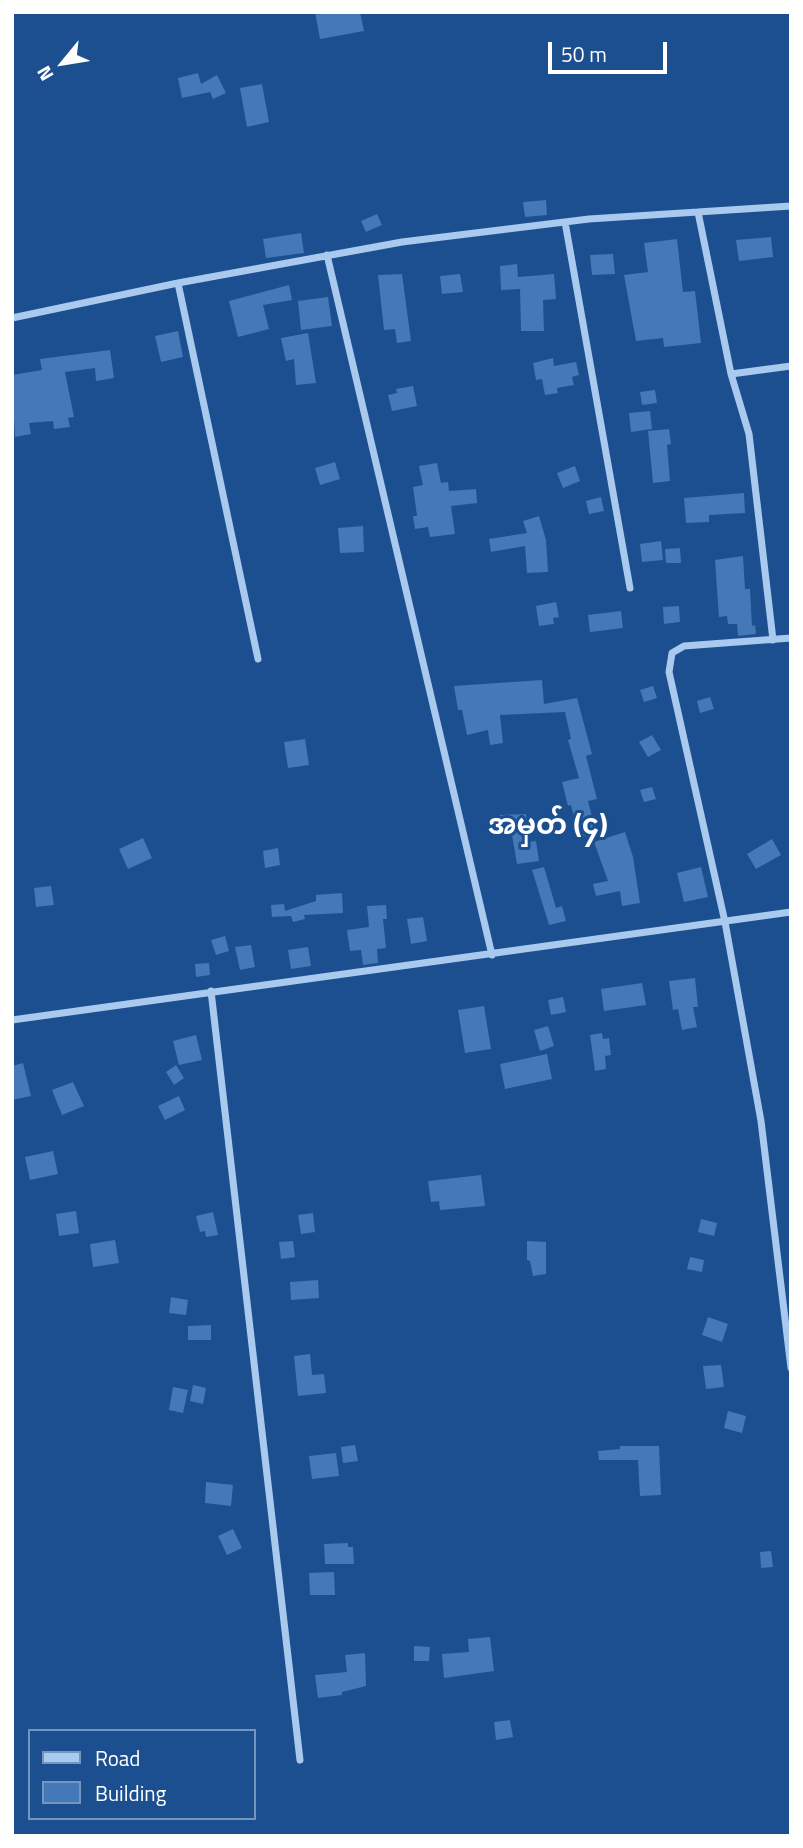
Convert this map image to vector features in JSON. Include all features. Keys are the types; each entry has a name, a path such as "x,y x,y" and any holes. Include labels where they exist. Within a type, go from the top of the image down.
{"street":[{"path":"12,318 178,283 402,242 565,222 791,206"},
{"path":"698,212 732,374 750,434 773,640"},
{"path":"565,222 630,588"},
{"path":"327,256 492,955"},
{"path":"178,283 258,659"},
{"path":"732,374 791,366"},
{"path":"791,638 684,646 672,653 669,672 725,922 761,1121 791,1368"},
{"path":"12,1020 791,912"},
{"path":"211,991 300,1760"}],"building":[{"path":"315,12 360,12 364,31 320,39"},
{"path":"198,73 201,84 217,75 226,93 213,99 210,92 182,98 178,78"},
{"path":"262,84 269,122 247,127 240,88"},
{"path":"546,200 547,215 525,217 523,202"},
{"path":"377,214 382,225 366,232 361,221"},
{"path":"301,233 304,253 266,258 263,239"},
{"path":"771,237 773,257 739,261 736,240"},
{"path":"677,239 683,292 695,291 701,343 664,347 663,338 636,341 624,275 648,272 644,243"},
{"path":"613,254 615,274 592,275 590,255"},
{"path":"517,264 518,277 554,274 556,299 543,300 544,331 521,331 520,289 501,290 500,266"},
{"path":"402,274 411,341 397,343 395,329 384,330 378,275"},
{"path":"460,274 463,292 442,294 440,276"},
{"path":"289,285 292,300 263,305 269,329 238,337 229,301"},
{"path":"328,297 332,326 301,330 298,301"},
{"path":"178,331 183,357 161,362 155,336"},
{"path":"308,333 316,383 296,385 294,359 286,361 281,338"},
{"path":"110,350 114,378 96,381 95,368 65,372 74,417 68,418 70,427 54,429 53,421 29,423 31,434 15,437 12,375 42,370 40,359"},
{"path":"553,358 554,366 576,362 579,375 572,377 574,385 557,388 558,393 545,395 542,379 536,380 533,363"},
{"path":"413,386 417,406 392,411 388,395 397,393 396,389"},
{"path":"655,390 657,403 642,405 640,392"},
{"path":"650,411 652,429 631,432 629,413"},
{"path":"669,429 671,444 667,445 670,481 653,483 648,431"},
{"path":"335,462 340,479 320,485 315,468"},
{"path":"437,463 441,483 448,482 449,491 476,489 477,503 451,506 455,534 430,537 428,527 415,529 413,516 417,516 413,487 423,485 419,466"},
{"path":"575,466 580,481 563,488 557,473"},
{"path":"744,493 745,513 709,515 709,522 686,523 684,498"},
{"path":"601,497 604,511 589,514 586,501"},
{"path":"539,516 546,540 548,572 527,573 525,546 491,552 489,539 527,533 523,521"},
{"path":"363,526 364,552 340,553 338,528"},
{"path":"661,541 663,560 642,562 640,544"},
{"path":"680,548 681,563 666,563 665,549"},
{"path":"743,556 745,589 750,589 752,626 755,625 756,634 738,636 737,624 728,624 727,616 719,617 715,560"},
{"path":"556,602 559,617 553,618 554,624 539,626 536,606"},
{"path":"679,606 680,622 664,624 663,607"},
{"path":"621,611 623,628 590,632 588,615"},
{"path":"542,680 544,704 577,698 592,754 586,756 597,799 588,801 596,833 579,837 571,805 568,806 562,782 579,778 568,740 571,739 565,712 500,715 503,743 490,745 488,730 467,735 462,710 458,710 454,686"},
{"path":"653,686 657,698 644,702 640,690"},
{"path":"710,697 714,709 700,713 697,701"},
{"path":"652,735 661,750 648,757 639,742"},
{"path":"305,739 309,765 288,768 284,742"},
{"path":"652,787 656,799 644,802 640,790"},
{"path":"526,814 528,842 536,841 539,861 517,864 512,835 500,835 499,815"},
{"path":"625,832 633,857 640,903 622,906 620,891 596,896 593,884 608,881 594,842"},
{"path":"143,838 152,858 128,869 119,849"},
{"path":"772,839 781,855 756,869 747,854"},
{"path":"278,848 280,865 265,868 263,851"},
{"path":"544,867 556,908 562,906 566,921 549,925 532,870"},
{"path":"701,867 708,897 684,902 677,873"},
{"path":"51,886 54,905 36,907 34,888"},
{"path":"342,893 343,913 304,915 305,919 293,922 291,916 272,917 271,905 284,904 285,911 316,901 316,895"},
{"path":"386,905 387,919 383,919 386,948 377,949 378,963 363,965 361,950 350,951 347,930 369,927 367,906"},
{"path":"423,917 427,941 411,944 407,919"},
{"path":"225,936 229,951 216,955 211,940"},
{"path":"251,945 255,967 240,970 235,947"},
{"path":"308,947 311,966 291,969 288,950"},
{"path":"209,963 210,975 196,977 195,964"},
{"path":"695,978 698,1007 693,1007 697,1027 682,1030 678,1009 673,1010 669,981"},
{"path":"642,983 646,1005 604,1011 601,989"},
{"path":"563,997 566,1012 551,1015 548,1000"},
{"path":"484,1006 491,1049 465,1053 458,1010"},
{"path":"548,1026 554,1046 540,1051 534,1030"},
{"path":"602,1033 603,1039 609,1038 611,1055 605,1056 606,1069 595,1071 590,1035"},
{"path":"196,1035 202,1060 179,1065 173,1041"},
{"path":"547,1054 552,1079 505,1089 500,1064"},
{"path":"23,1063 31,1096 12,1100 12,1066"},
{"path":"176,1065 184,1078 174,1085 166,1072"},
{"path":"73,1082 84,1106 62,1115 52,1090"},
{"path":"179,1096 185,1110 165,1120 158,1106"},
{"path":"53,1151 58,1174 30,1180 25,1157"},
{"path":"481,1175 485,1206 440,1210 439,1201 431,1202 428,1181"},
{"path":"76,1211 79,1233 59,1236 56,1214"},
{"path":"213,1212 218,1235 206,1237 205,1231 200,1232 196,1216"},
{"path":"313,1213 315,1232 301,1234 298,1215"},
{"path":"701,1219 717,1223 714,1236 698,1232"},
{"path":"115,1240 119,1263 93,1267 90,1244"},
{"path":"293,1241 295,1257 281,1259 279,1242"},
{"path":"527,1241 546,1242 546,1274 533,1276 530,1261 527,1260"},
{"path":"690,1257 704,1260 702,1272 687,1269"},
{"path":"318,1280 319,1298 291,1300 290,1282"},
{"path":"171,1297 188,1300 186,1315 169,1313"},
{"path":"708,1317 728,1324 722,1342 702,1335"},
{"path":"211,1325 211,1340 188,1340 188,1326"},
{"path":"310,1354 312,1375 324,1374 326,1393 298,1396 294,1356"},
{"path":"721,1365 724,1387 706,1389 703,1366"},
{"path":"193,1385 206,1388 203,1404 190,1401"},
{"path":"173,1387 188,1390 183,1413 169,1410"},
{"path":"728,1411 746,1416 742,1433 724,1428"},
{"path":"355,1445 358,1461 343,1463 341,1447"},
{"path":"620,1446 659,1446 661,1495 640,1496 638,1460 599,1460 598,1451 620,1449"},
{"path":"336,1453 339,1476 312,1479 309,1456"},
{"path":"206,1482 233,1485 231,1506 205,1503"},
{"path":"233,1529 242,1548 227,1555 218,1536"},
{"path":"348,1543 348,1547 353,1547 354,1564 325,1564 324,1544"},
{"path":"771,1551 773,1567 761,1568 760,1552"},
{"path":"334,1572 335,1595 310,1595 309,1573"},
{"path":"490,1637 494,1671 444,1678 442,1654 469,1652 468,1639"},
{"path":"414,1646 430,1647 429,1661 414,1661"},
{"path":"365,1653 366,1686 342,1692 342,1695 318,1698 315,1675 347,1672 345,1655"},
{"path":"510,1720 513,1737 496,1740 494,1722"}],"district":[{"name":"အမှတ် (၄)","path":"548,827"}]}
